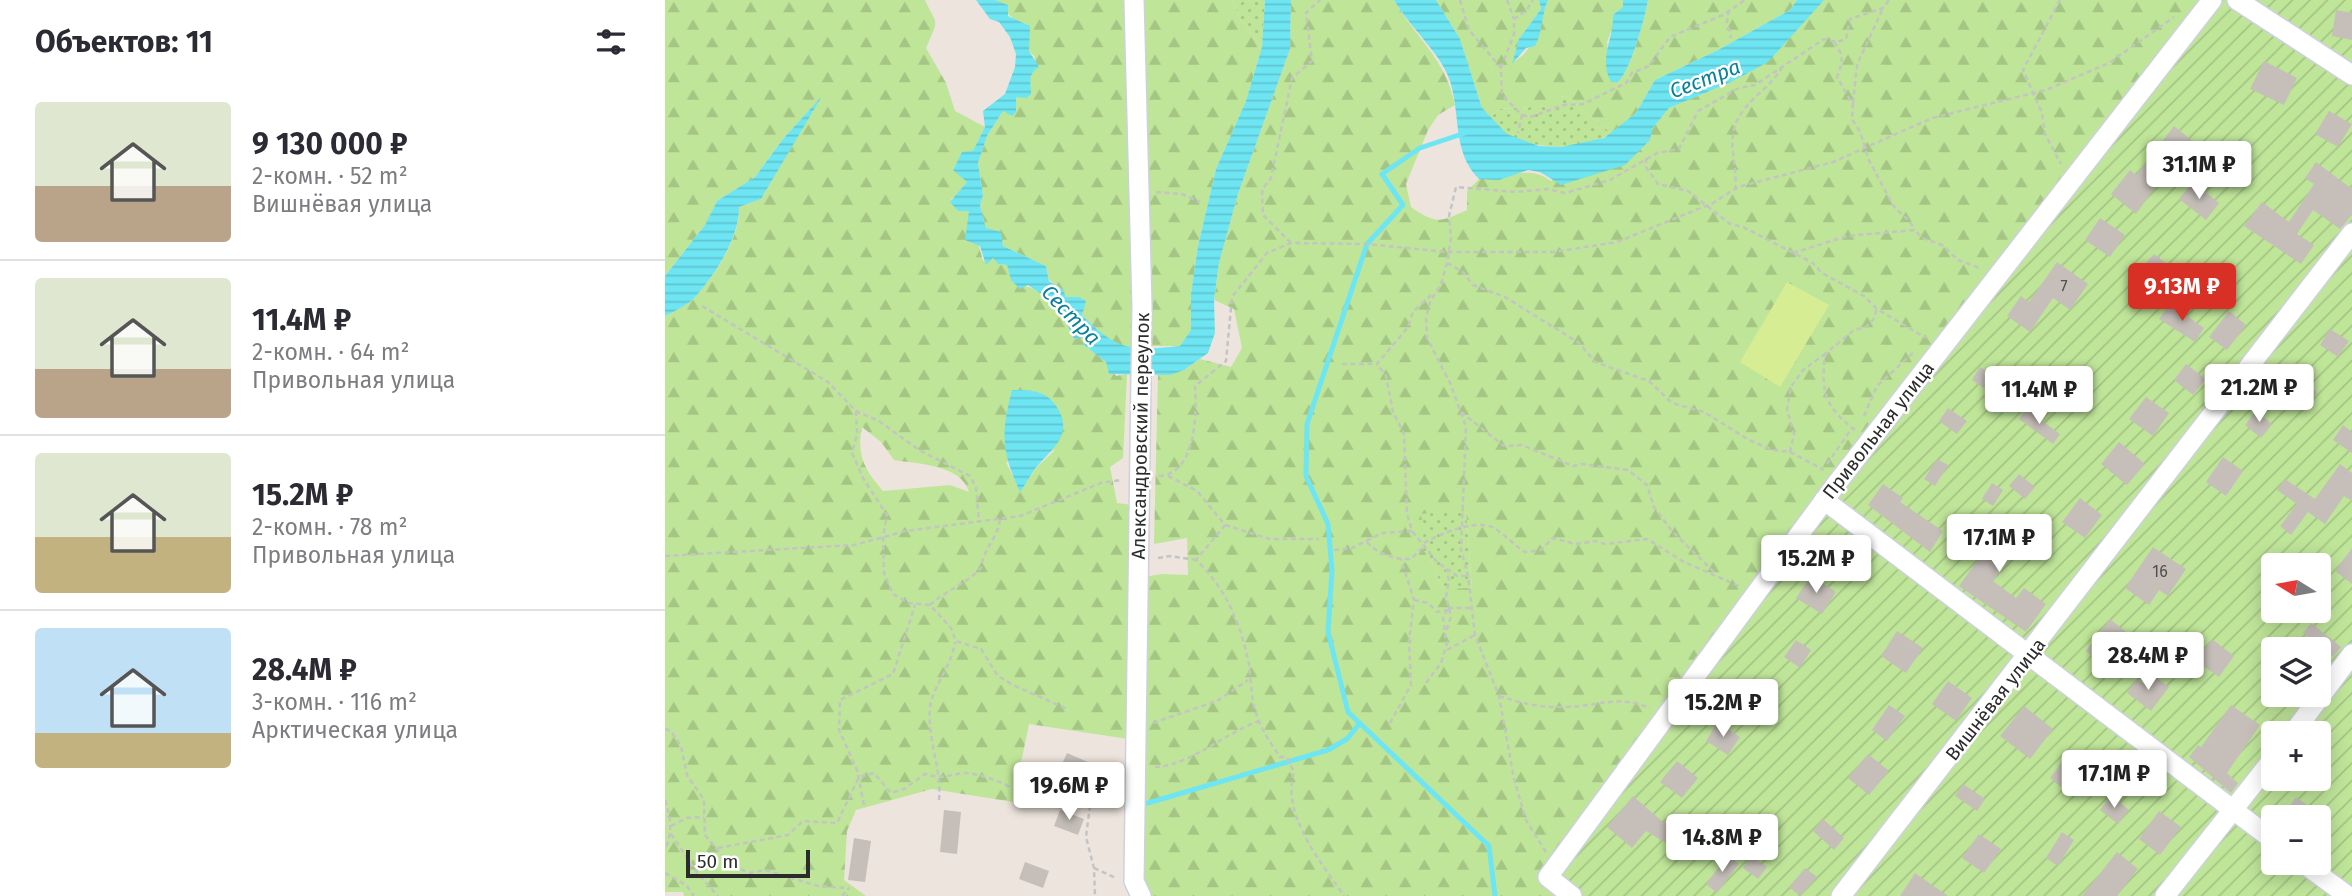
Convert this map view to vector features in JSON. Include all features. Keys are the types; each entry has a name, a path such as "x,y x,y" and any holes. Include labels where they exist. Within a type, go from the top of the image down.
{"street":[{"name":"Александровский переулок","path":"1132,886 1142,306 1134,0"},
{"name":"Привольная улица","path":"1572,896 1548,877 1824,500 1830,477 1941,348 2212,0"},
{"path":"2237,0 2352,75"},
{"name":"Вишнёвая улица","path":"1841,896 2352,233"},
{"path":"1824,500 2261,831"},
{"path":"2302,721 2352,654"},
{"path":"2165,896 2261,775"},
{"path":"2320,875 2348,896"}],"path":[{"path":"1291,243 1263,215 1262,190 1271,178 1292,78 1312,61 1306,13 1320,0"},
{"path":"1460,0 1469,30 1501,68"},
{"path":"1507,0 1514,19 1514,34 1501,68 1503,95 1522,115 1530,117 1565,105 1583,104 1626,83 1632,73 1649,66 1670,37 1745,0"},
{"path":"1514,19 1526,11 1533,0"},
{"path":"1889,0 1857,65 1852,120 1867,147 1870,164 1881,177 1895,209 1905,214 1922,238 1942,245 1958,260 1981,269 2001,272"},
{"path":"2060,0 2047,27 2036,40 2023,71 2042,113 2045,134 2068,185"},
{"path":"1377,364 1408,327 1413,312 1441,284 1451,238 1449,216 1456,187 1517,192 1547,189 1565,193 1610,180 1646,158 1679,149 1698,111 1739,88 1755,85 1824,39 1833,41 1846,38 1850,19 1883,8"},
{"path":"1729,10 1727,22 1731,38"},
{"path":"1168,476 1179,468 1193,432 1197,382 1213,374 1226,361 1232,298 1267,253 1291,243 1367,244 1447,252 1554,252 1617,242 1706,206 1735,190 1833,162 1932,118 2033,93 2109,63 2172,17 2179,16"},
{"path":"1833,41 1840,50 1843,62 1837,77 1853,105"},
{"path":"1735,190 1734,129 1749,101 1778,76 1783,65"},
{"path":"1518,133 1522,115"},
{"path":"1646,158 1646,167 1658,184 1688,191 1730,224 1742,227 1813,263 1822,273 1864,296 1877,309 1941,348"},
{"path":"1139,188 1182,194 1200,202"},
{"path":"1793,253 1847,236 1915,230"},
{"path":"1447,263 1463,272 1473,285 1506,297 1579,343 1595,362 1649,381 1672,403 1704,412 1749,440 1773,450 1790,453 1830,477 1852,428"},
{"path":"1434,293 1426,318 1427,338 1451,385 1467,427 1461,550 1468,576 1475,635 1499,696 1514,779 1526,820 1547,855"},
{"path":"702,306 828,382 856,411 879,421 919,450 936,456 975,480 979,522"},
{"path":"1790,453 1794,434 1787,410 1791,387 1803,370 1846,336 1873,320 1877,309"},
{"path":"1825,354 1822,386 1835,414 1858,432 1877,386 1918,349"},
{"path":"1342,364 1377,364"},
{"path":"1377,364 1386,376 1393,412 1404,434 1407,514 1412,531 1446,569 1457,576 1468,576"},
{"path":"856,411 857,434 852,453 863,478 887,514 883,537 884,573 893,594 916,604 930,605 951,628 956,641 954,654 930,706 941,779 939,800"},
{"path":"1460,411 1504,446 1521,445 1573,466 1581,464 1627,470 1647,485 1654,507 1672,531 1717,574 1754,597"},
{"path":"665,556 819,549 906,531 1020,516 1101,483 1140,476 1168,476 1197,491 1225,525 1270,539 1319,539"},
{"path":"930,605 943,593 959,587 981,568 983,551 997,533 1000,519"},
{"path":"1196,560 1225,525"},
{"path":"1367,542 1371,547 1401,559 1411,559 1425,544 1461,528 1493,527 1525,552 1541,550 1553,538 1575,544 1647,539 1684,562 1717,574"},
{"path":"1335,550 1352,548 1382,533 1412,531"},
{"path":"1139,562 1170,556 1196,560 1213,576 1228,598 1249,662 1248,680 1259,721 1280,757 1287,757 1294,772 1289,788 1291,803 1344,896"},
{"path":"1389,723 1410,691 1409,641 1414,600 1406,567 1401,559"},
{"path":"1445,633 1451,616 1448,610 1446,569"},
{"path":"1414,600 1428,603 1437,612 1473,607"},
{"path":"864,805 859,777 839,730 840,700 893,674 916,604"},
{"path":"1426,683 1441,663 1445,652 1443,619 1448,610"},
{"path":"1445,652 1475,635"},
{"path":"956,641 981,649 999,676 1013,685 1067,709"},
{"path":"1136,726 1161,722 1217,701 1248,680"},
{"path":"1499,696 1544,707 1566,707 1611,699 1635,702 1667,715"},
{"path":"1136,768 1180,763 1238,728 1259,721"},
{"path":"665,729 681,746 687,775 704,800 705,835 729,864 749,873 765,870 818,886 849,888 842,896"},
{"path":"718,848 788,835 803,821 837,822 859,777 874,773 891,793 904,789 925,774 941,779 967,772 981,778 1003,780 1011,788"},
{"path":"1091,797 1086,837 1094,868 1095,896"},
{"path":"665,800 671,826 665,850"},
{"path":"671,826 687,818 704,817"},
{"path":"665,835 671,834"},
{"path":"671,834 698,874 718,896"},
{"path":"1094,868 1132,886"},
{"path":"665,873 686,885 694,896"}],"green space":[{"path":"665,0 925,0 935,22 926,48 946,83 955,111 985,127 973,152 961,156 953,169 967,182 960,194 951,199 958,211 969,210 983,261 993,258 998,264 1007,265 1012,280 1017,285 1031,288 1053,301 1070,317 1068,326 1074,339 1084,337 1084,345 1106,362 1116,376 1127,374 1123,458 1110,467 1117,503 1140,506 1139,578 1161,574 1188,575 1187,538 1154,544 1158,375 1184,370 1200,359 1231,367 1242,348 1234,309 1214,300 1219,263 1238,194 1290,49 1291,0 1394,0 1437,61 1455,105 1438,115 1428,130 1406,184 1411,207 1427,217 1439,220 1467,210 1467,191 1479,179 1534,173 1551,181 1652,129 1669,108 1731,82 1824,0 2213,0 1572,896 1142,896 1135,740 1029,724 1013,802 932,789 856,810 847,831 844,880 866,896 684,896 683,892 665,892 665,316 690,301 712,276 732,242 739,218 739,207 761,199 819,100 783,139 755,177 717,201 705,225 665,276","holes":["862,427 881,442 894,460 926,464 948,471 957,476 969,492 950,485 883,491 863,462 860,446","1055,450 1037,467 1020,491 1006,462","1466,511 1472,588 1443,589 1431,561 1421,547 1425,527 1420,514"]},
{"path":"995,0 1131,0 1138,299 1132,304 1131,347 1110,340 1093,326 1082,315 1085,301 1079,297 1066,297 1063,290 1049,280 1046,266 1003,246 1001,237 986,228 980,206 983,195 978,163 987,136 1003,111 1007,112 1016,97 1031,86 1029,80 1035,57 1029,51 1028,34"},
{"path":"1137,0 1232,0 1240,19 1262,47 1246,101 1216,169 1198,246 1191,294 1191,330 1180,346 1150,346"},
{"path":"1232,0 1265,0 1262,47 1240,19"},
{"path":"1436,0 1539,0 1541,9 1519,39 1513,62 1521,57 1532,43 1548,0 1623,0 1624,7 1613,15 1613,26 1607,42 1611,81 1618,82 1632,56 1648,0 1797,0 1790,10 1718,50 1655,80 1636,113 1611,133 1568,98 1561,96 1549,106 1498,109 1491,118 1482,108 1460,39"},
{"path":"2213,0 2352,0 2352,896 1572,896 1548,877"},
{"path":"1560,96 1568,98 1611,133 1574,146 1544,146 1518,140 1503,131 1491,118 1498,109 1548,106"},
{"path":"1787,282 1829,305 1780,387 1740,362"},
{"path":"1466,510 1472,589 1443,589 1431,561 1420,547 1419,514"}],"water":[{"name":"Сестра","path":"976,0 995,0 1008,5 1008,16 1030,26 1029,51 1039,67 1031,75 1031,94 1027,98 1016,97 1016,112 1012,116 1003,111 987,136 978,163 983,195 980,206 986,228 1001,232 1003,246 1046,266 1049,281 1063,290 1066,297 1079,297 1086,301 1082,315 1105,336 1126,346 1149,348 1180,346 1191,330 1191,294 1198,246 1216,169 1246,101 1262,47 1265,0 1291,0 1290,49 1238,194 1219,263 1214,300 1215,333 1208,353 1184,370 1170,375 1109,374 1106,362 1084,345 1084,337 1074,339 1068,326 1070,317 1066,312 1028,285 1020,289 1011,280 1007,265 998,264 993,258 986,265 980,246 965,240 969,211 958,211 950,202 967,182 953,170 962,152 973,151 985,127 983,111 1005,94 1015,67 1016,54 1010,37 999,22 990,19"},
{"name":"Сестра","path":"1394,0 1436,0 1460,39 1482,108 1507,134 1539,146 1561,147 1604,138 1636,113 1655,80 1718,50 1790,10 1797,0 1824,0 1768,62 1731,82 1669,108 1652,129 1650,140 1625,165 1561,185 1540,172 1528,170 1499,180 1479,179 1470,168 1461,145 1453,94 1446,71"},
{"path":"1539,0 1548,0 1538,41 1535,46 1526,48 1512,64 1519,39 1541,9"},
{"path":"1623,0 1648,0 1627,68 1618,82 1611,82 1607,73 1606,57 1613,15 1623,7"},
{"path":"822,96 761,199 739,207 736,230 712,276 690,301 665,316 665,276 705,225 717,201 755,177 783,139"},
{"path":"1012,390 1032,391 1049,398 1058,409 1063,427 1058,442 1020,492 1009,465 1005,442 1006,418"}],"building":[{"path":"2336,10 2352,13 2352,40 2332,36"},
{"path":"2264,61 2297,78 2284,105 2250,89"},
{"path":"2329,111 2352,124 2338,147 2315,134"},
{"path":"2174,126 2201,148 2188,163 2178,155 2136,214 2111,194 2130,170 2136,175"},
{"path":"2316,162 2352,189 2352,215 2340,229 2313,210 2297,234 2314,245 2301,264 2244,226 2262,202 2289,222 2314,184 2305,178"},
{"path":"2193,182 2219,203 2206,220 2179,199"},
{"path":"2100,218 2125,235 2110,257 2085,240"},
{"path":"2154,254 2167,264 2158,275 2145,264"},
{"path":"2057,262 2088,284 2070,310 2053,298 2030,332 2007,316 2021,296 2029,302"},
{"path":"2170,304 2204,328 2195,342 2159,319"},
{"path":"2229,311 2246,325 2227,350 2209,337"},
{"path":"2330,329 2349,341 2338,357 2320,345"},
{"path":"2186,364 2206,379 2193,395 2174,380"},
{"path":"1980,367 2001,380 1992,394 1972,380"},
{"path":"2294,376 2317,392 2304,411 2281,395"},
{"path":"2146,397 2169,413 2153,436 2129,419"},
{"path":"1948,408 1967,421 1957,434 1939,421"},
{"path":"2026,409 2060,434 2053,444 2019,419"},
{"path":"2256,411 2272,424 2261,438 2245,425"},
{"path":"2343,425 2352,432 2352,453 2333,440"},
{"path":"2119,442 2145,464 2127,485 2101,464"},
{"path":"2223,457 2243,471 2226,496 2206,482"},
{"path":"1937,459 1948,465 1935,486 1924,479"},
{"path":"2340,464 2352,473 2352,501 2344,496 2325,524 2308,512 2291,535 2280,526 2297,504 2277,490 2285,479 2315,499"},
{"path":"2019,474 2035,487 2025,499 2009,486"},
{"path":"1992,483 2003,490 1993,506 1982,499"},
{"path":"1883,484 1903,498 1900,502 1943,531 1930,552 1868,505"},
{"path":"2080,498 2102,515 2085,538 2062,522"},
{"path":"1989,512 2024,537 1993,581 2016,598 2024,588 2046,604 2026,632 1959,586 1984,551 1969,540"},
{"path":"2153,547 2186,569 2168,596 2159,590 2149,605 2125,588"},
{"path":"2352,548 2352,584 2335,571"},
{"path":"1811,576 1836,592 1822,614 1796,598"},
{"path":"2110,619 2135,639 2117,663 2108,656 2102,664 2086,651"},
{"path":"2311,623 2328,637 2308,637 2303,633"},
{"path":"1897,631 1923,648 1906,673 1881,656"},
{"path":"2212,639 2234,656 2219,677 2196,661"},
{"path":"2331,639 2341,647 2333,657 2331,655"},
{"path":"1796,640 1811,650 1800,668 1784,657"},
{"path":"2151,674 2169,687 2151,711 2127,693 2137,679 2144,684"},
{"path":"1948,681 1972,698 1956,721 1932,704"},
{"path":"1889,705 1905,716 1887,741 1872,730"},
{"path":"2231,705 2260,725 2227,773 2238,783 2231,793 2189,757 2198,745 2201,747"},
{"path":"2024,706 2053,729 2030,759 2000,736"},
{"path":"1718,722 1740,737 1728,755 1706,741"},
{"path":"1067,753 1090,763 1082,781 1059,771"},
{"path":"1868,754 1889,771 1869,795 1848,778"},
{"path":"1677,761 1698,778 1682,798 1660,782"},
{"path":"2062,762 2077,773 2065,790 2050,778"},
{"path":"1963,784 1985,799 1977,811 1955,796"},
{"path":"2111,795 2129,810 2118,824 2100,810"},
{"path":"1633,796 1664,823 1668,816 1683,825 1671,846 1646,831 1632,848 1607,827"},
{"path":"2296,797 2307,805 2290,805"},
{"path":"944,810 961,812 957,854 940,852"},
{"path":"1060,810 1084,819 1078,835 1054,826"},
{"path":"2159,811 2181,827 2160,855 2139,839"},
{"path":"1823,819 1844,838 1834,850 1813,831"},
{"path":"2062,832 2074,840 2058,866 2046,858"},
{"path":"1979,834 2001,849 1984,873 1962,858"},
{"path":"854,838 871,841 865,882 848,880"},
{"path":"2117,852 2138,869 2117,896 2082,896"},
{"path":"1728,855 1739,864 1717,893 1706,884"},
{"path":"1751,856 1767,867 1758,879 1743,868"},
{"path":"1025,862 1049,871 1043,888 1019,879"},
{"path":"1805,868 1817,877 1800,896 1789,887"},
{"path":"1915,873 1948,896 1900,896"}],"waterway":[{"path":"1465,133 1420,148 1382,174 1403,205 1367,244 1307,424 1306,476 1328,524 1332,570 1328,632 1348,712 1489,846 1495,896"},
{"path":"1148,803 1328,750 1347,739 1360,723"}]}
